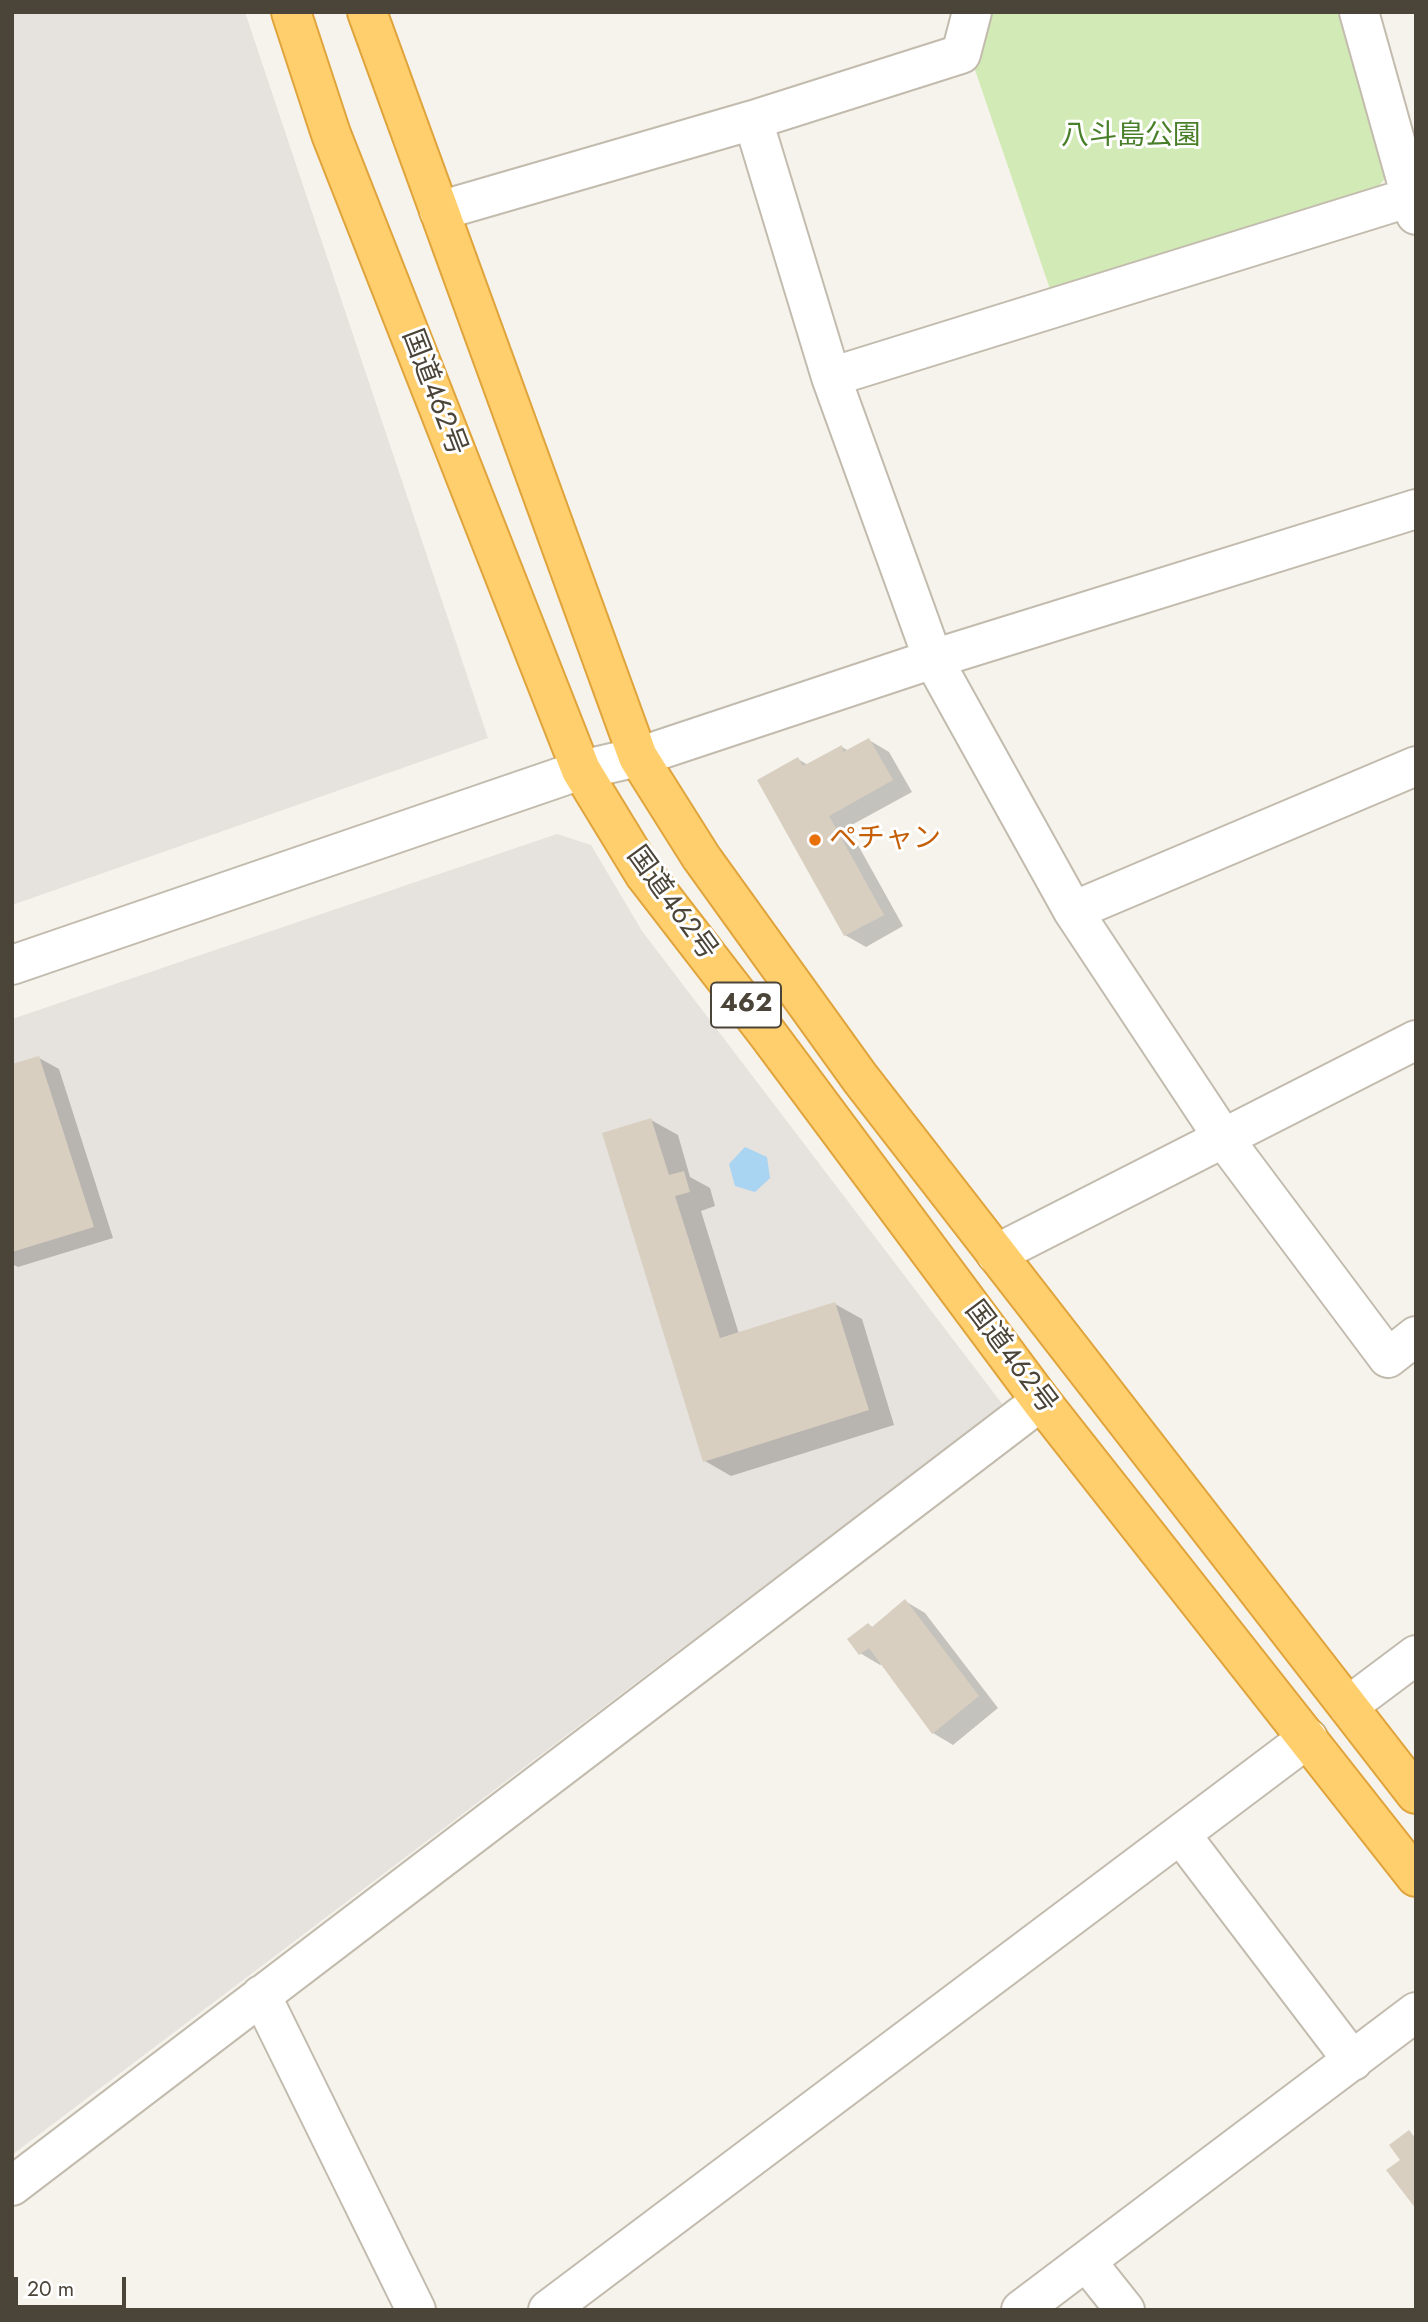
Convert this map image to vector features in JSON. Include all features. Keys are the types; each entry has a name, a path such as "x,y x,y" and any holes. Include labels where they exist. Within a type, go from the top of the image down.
{"highway":[{"name":"国道462号","path":"291,12 331,134 581,770 645,875 767,1033 1041,1401 1416,1877"},
{"name":"国道462号","path":"367,12 638,757 701,857 852,1067 1416,1794"}],"street":[{"path":"439,211 753,120 961,54 972,12"},
{"path":"831,377 1413,206 1359,12"},
{"path":"753,120 831,377 933,659 1073,911 1224,1139 1388,1358 1416,1336"},
{"path":"12,965 581,770 638,757 933,659 1416,509"},
{"path":"1073,911 1416,766"},
{"path":"996,1254 1416,1040"},
{"path":"12,2186 1041,1401"},
{"path":"1348,1706 1416,1655"},
{"path":"548,2310 1308,1738"},
{"path":"1181,1835 1353,2061"},
{"path":"261,1995 416,2310"},
{"path":"1021,2310 1416,2012"},
{"path":"1086,2261 1125,2310"}],"shaded area":[{"path":"12,12 245,12 488,738 12,905"},
{"path":"557,834 591,845 642,931 1003,1405 12,2155 12,1019"}],"green space":[{"name":"八斗島公園","path":"990,12 1345,12 1388,175 1372,194 1051,292 975,70"}],"water":[{"path":"745,1147 767,1157 770,1178 755,1192 735,1186 729,1164"}],"building":[{"path":"869,738 893,780 829,816 884,915 844,936 757,780 798,757 803,766 842,745 843,752"},
{"path":"39,1056 94,1227 12,1252 12,1064"},
{"path":"651,1118 669,1175 684,1171 690,1192 675,1196 720,1338 835,1302 869,1410 703,1462 602,1133"},
{"path":"905,1599 979,1696 932,1734 869,1648 859,1655 847,1639 868,1623 872,1627"},
{"path":"1409,2130 1416,2139 1416,2209 1386,2170 1400,2160 1389,2145"}],"place":[{"name":"ペチャン","path":"815,840"}]}
